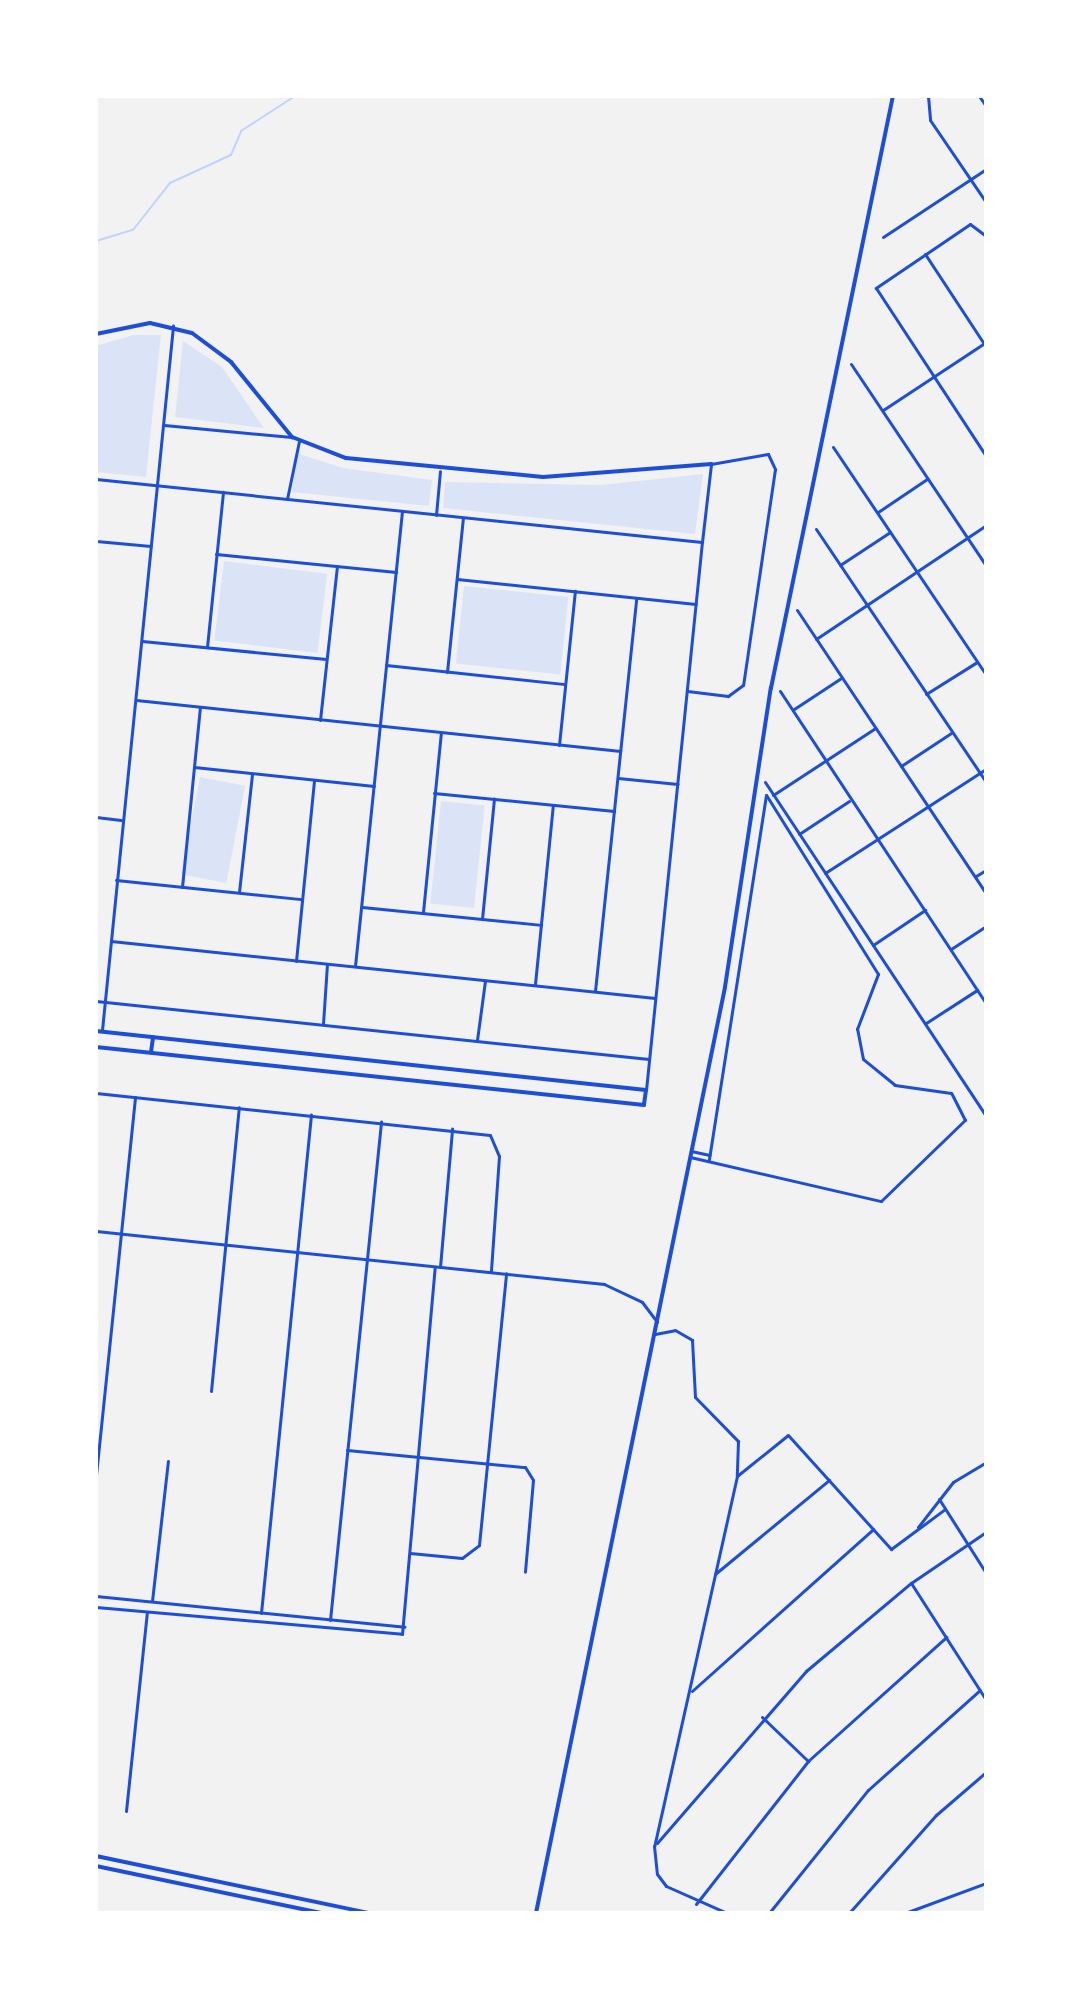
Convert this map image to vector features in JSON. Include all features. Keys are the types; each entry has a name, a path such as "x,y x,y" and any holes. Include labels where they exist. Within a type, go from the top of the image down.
{"street":[{"path":"536,1913 690,1157 788,599 893,96"},
{"path":"928,96 928,116 986,202"},
{"path":"979,96 986,106"},
{"path":"883,237 986,169"},
{"path":"986,236 973,223 876,288 986,456"},
{"path":"883,410 985,344 925,254"},
{"path":"96,334 123,325 173,326 222,352 292,437 346,458 440,471 543,477 711,464 762,454 775,469 743,685 728,696 687,691"},
{"path":"173,326 111,941 99,1031 646,1090"},
{"path":"851,364 986,566"},
{"path":"164,425 292,437"},
{"path":"287,499 299,441"},
{"path":"833,447 986,675"},
{"path":"96,1047 644,1105 711,464"},
{"path":"436,515 440,471"},
{"path":"96,479 702,542"},
{"path":"878,512 927,479"},
{"path":"207,647 223,492"},
{"path":"355,966 402,512"},
{"path":"447,672 463,518"},
{"path":"816,639 986,525"},
{"path":"816,529 986,782"},
{"path":"840,565 890,532"},
{"path":"96,541 151,546"},
{"path":"216,554 396,572"},
{"path":"320,720 337,566"},
{"path":"457,579 696,604"},
{"path":"559,745 575,591"},
{"path":"595,991 636,598"},
{"path":"797,610 986,893"},
{"path":"142,641 326,659"},
{"path":"926,694 977,662"},
{"path":"386,665 565,684"},
{"path":"793,710 841,678"},
{"path":"780,691 824,762 986,1003"},
{"path":"136,700 620,751"},
{"path":"182,887 200,707"},
{"path":"773,795 875,728"},
{"path":"423,912 441,732"},
{"path":"901,766 951,733"},
{"path":"194,767 374,786"},
{"path":"824,874 986,769"},
{"path":"239,892 252,774"},
{"path":"617,778 678,784"},
{"path":"296,961 314,780"},
{"path":"765,782 985,1113"},
{"path":"434,793 614,811"},
{"path":"690,1157 881,1201 965,1120 951,1093 895,1085 863,1059 857,1029 878,974 766,795 709,1161"},
{"path":"482,919 494,798"},
{"path":"799,834 850,801"},
{"path":"535,984 553,805"},
{"path":"96,817 121,820"},
{"path":"976,876 986,870"},
{"path":"116,880 301,899"},
{"path":"362,907 541,925"},
{"path":"873,945 925,910"},
{"path":"951,949 986,926"},
{"path":"111,941 655,998"},
{"path":"323,1024 327,964"},
{"path":"477,1040 485,980"},
{"path":"925,1024 977,990"},
{"path":"96,1001 649,1059"},
{"path":"151,1052 153,1037"},
{"path":"376,1075 378,1061"},
{"path":"96,1093 484,1133 499,1150 491,1272"},
{"path":"96,1475 135,1097"},
{"path":"211,1391 228,1245 239,1107"},
{"path":"261,1613 311,1115"},
{"path":"330,1620 381,1122"},
{"path":"96,1607 396,1637 404,1627 418,1455 452,1129"},
{"path":"691,1151 710,1155"},
{"path":"96,1231 617,1287 642,1302 657,1322"},
{"path":"410,1553 462,1558 475,1551 506,1273"},
{"path":"654,1334 675,1330 692,1340 692,1389 735,1433 737,1476 713,1576 692,1691 654,1846 657,1874 696,1904 727,1913"},
{"path":"96,1420 102,1421"},
{"path":"737,1476 788,1435 891,1549 945,1509"},
{"path":"347,1450 520,1465 532,1475 525,1572"},
{"path":"152,1601 168,1461"},
{"path":"915,1531 939,1499 986,1462"},
{"path":"713,1576 829,1480"},
{"path":"939,1499 986,1573"},
{"path":"692,1691 873,1529"},
{"path":"654,1846 761,1716 911,1583 986,1532"},
{"path":"911,1583 986,1700"},
{"path":"96,1596 404,1627"},
{"path":"126,1811 147,1612"},
{"path":"696,1904 808,1761 946,1637"},
{"path":"769,1913 868,1790 980,1690"},
{"path":"761,1716 808,1761"},
{"path":"849,1913 936,1815 986,1772"},
{"path":"96,1856 368,1913"},
{"path":"96,1866 321,1913"},
{"path":"905,1913 986,1883"}],"shaded area":[{"path":"133,335 161,335 146,477 96,472 96,346"},
{"path":"183,341 222,367 264,428 175,417"},
{"path":"296,453 343,468 432,480 429,506 292,492"},
{"path":"703,474 695,534 443,508 445,482 601,485"},
{"path":"224,561 327,574 317,653 214,640"},
{"path":"464,586 568,597 560,675 456,664"},
{"path":"200,777 245,786 226,883 181,874"},
{"path":"441,801 485,806 474,908 430,903"}],"waterway":[{"path":"96,241 133,230 170,183 231,155 241,131 295,96"}]}
